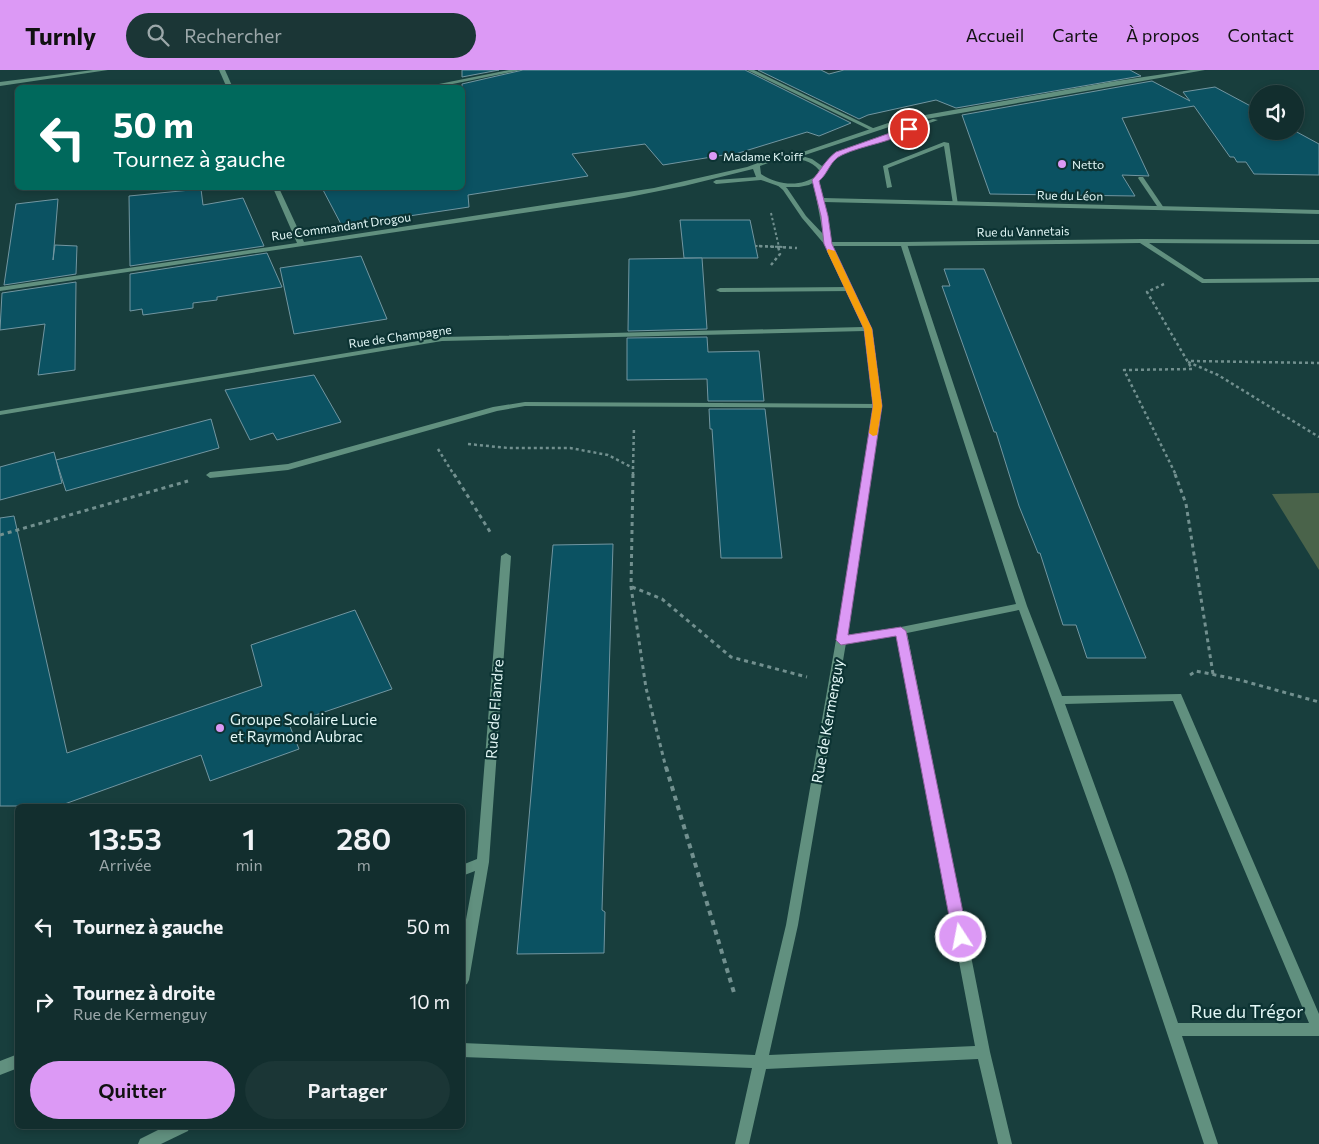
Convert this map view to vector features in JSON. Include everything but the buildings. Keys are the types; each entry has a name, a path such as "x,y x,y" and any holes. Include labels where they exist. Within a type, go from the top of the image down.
{"street":[{"path":"52,70 53,77"},
{"path":"0,84 105,70"},
{"path":"222,70 229,85"},
{"path":"436,85 518,70"},
{"path":"750,70 872,129"},
{"path":"792,157 897,122 1110,84 1202,70"},
{"path":"758,165 756,172 762,178 779,184 799,185 816,180 821,176 822,170 838,154 960,111"},
{"path":"889,187 885,167 946,143 956,204"},
{"path":"792,157 812,161 822,170"},
{"name":"Rue Commandant Drogou","path":"685,185 758,165 771,158 792,157"},
{"name":"Rue Commandant Drogou","path":"0,289 604,199 685,185 762,178"},
{"path":"1141,178 1161,208"},
{"name":"Rue de Kermenguy","path":"742,1144 792,925 841,640 878,406 868,329 828,244 816,180"},
{"name":"Rue de Kermenguy","path":"779,184 785,189 804,217 828,244"},
{"path":"277,190 301,243"},
{"name":"Rue du Léon","path":"821,200 1319,212"},
{"path":"1142,241 1202,281 1319,280"},
{"name":"Rue du Vannetais","path":"828,244 1142,241 1319,242"},
{"path":"904,244 1022,606 1058,700 1174,1029 1211,1144"},
{"path":"720,290 849,289"},
{"name":"Rue de Champagne","path":"0,413 442,339 868,329"},
{"path":"210,474 288,467 496,409 525,404 878,406"},
{"name":"Rue de Flandre","path":"465,963 483,862 506,556"},
{"path":"841,640 901,631 1022,606"},
{"path":"901,631 983,1052 1005,1144"},
{"path":"1058,700 1177,697 1319,1030"},
{"path":"465,870 483,862"},
{"name":"Rue du Trégor","path":"1174,1029 1319,1030"},
{"path":"465,1050 762,1062 983,1052"},
{"path":"0,1068 15,1062"},
{"path":"145,1144 178,1129"}],"path":[{"path":"767,270 780,254 770,208"},
{"path":"756,246 804,248"},
{"path":"1188,272 1147,292 1192,368 1124,370 1179,481 1186,504 1213,674"},
{"path":"1188,361 1319,364"},
{"path":"1188,361 1218,375 1319,437"},
{"path":"634,405 631,587 648,697 670,782 735,996"},
{"path":"426,430 506,556"},
{"path":"433,440 508,448 570,448 608,455 633,468"},
{"path":"0,536 210,474"},
{"path":"631,587 662,599 730,657 833,684"},
{"path":"1177,697 1182,682 1196,671 1240,680 1319,702"}],"green space":[{"path":"1319,493 1319,570 1272,494"}],"slow traffic":[{"path":"831,251 868,329 878,406 873,433"}],"place":[{"name":"Madame K'oiff","path":"713,156"},
{"name":"Netto","path":"1062,164"},
{"name":"Groupe Scolaire Lucie et Raymond Aubrac","path":"220,728"}],"route":[{"path":"909,129 838,154 822,170 821,176 816,180 828,244 868,329 878,406 841,640 901,631 961,937"}]}
